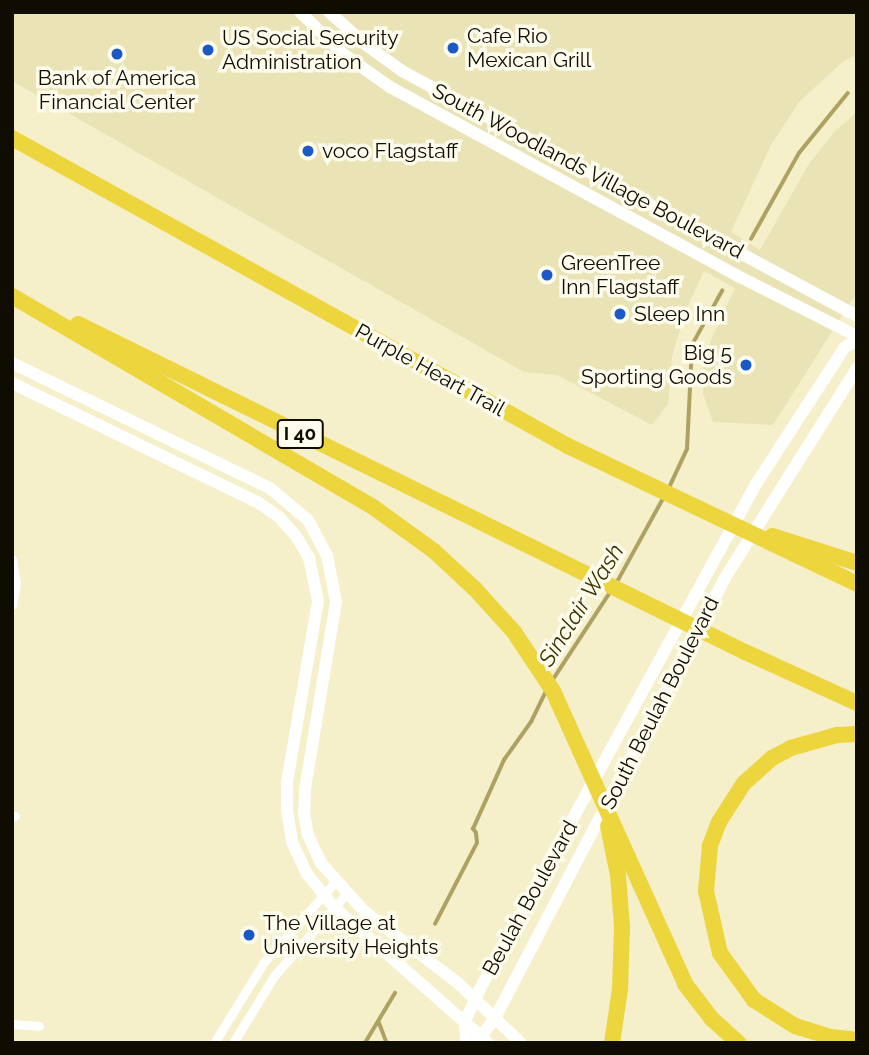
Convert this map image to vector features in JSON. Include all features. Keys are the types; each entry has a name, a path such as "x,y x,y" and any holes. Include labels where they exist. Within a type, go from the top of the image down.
{"highway":[{"name":"Purple Heart Trail","path":"12,138 501,410 636,480 717,518 803,553"},
{"name":"I 40","path":"12,294 745,652 857,703"},
{"path":"12,294 373,507 456,570 514,632 553,691 685,984 712,1019 739,1043"},
{"path":"803,553 857,563"},
{"path":"803,553 857,584"},
{"path":"857,734 837,735 791,748 772,758 744,783 719,822 710,846 706,891 720,953 754,1000 795,1027 830,1037 857,1040"},
{"path":"607,809 618,875 622,927 620,989 612,1043"},
{"path":"838,1043 857,1027"}],"street":[{"name":"South Woodlands Village Boulevard","path":"300,12 342,53 424,107 857,338"},
{"name":"South Woodlands Village Boulevard","path":"329,12 356,37 402,71 857,316"},
{"path":"342,53 356,37"},
{"path":"545,171 555,153"},
{"path":"696,253 702,232"},
{"name":"South Beulah Boulevard","path":"628,721 757,484 845,346 857,338"},
{"path":"12,363 271,489 297,510 317,534 327,555 336,602 305,789 304,814 308,835 321,863 346,894 393,936 459,984 521,1043"},
{"name":"South Beulah Boulevard","path":"481,1041 723,581 857,368"},
{"path":"12,383 259,503 279,517 296,536 309,558 318,601 287,783 286,810 292,842 307,874 334,907 465,1021 481,1041"},
{"path":"12,559 16,583 12,604"},
{"name":"Beulah Boulevard","path":"466,1043 465,1021 475,1000 628,721"},
{"path":"214,1043 264,962 336,881"},
{"path":"233,1043 274,976 346,894"},
{"path":"12,1024 39,1026"}],"shaded area":[{"path":"12,12 857,12 857,54 840,64 799,102 771,145 731,232 760,250 809,164 834,132 857,112 857,292 773,425 713,422 703,394 703,358 735,288 704,271 685,312 672,357 668,404 652,425 557,375 524,372 12,81"}],"waterway":[{"name":"Sinclair Wash","path":"751,239 799,153 848,93"},
{"name":"Sinclair Wash","path":"668,490 687,449 692,345 722,291"},
{"name":"Sinclair Wash","path":"617,582 664,497"},
{"name":"Sinclair Wash","path":"552,681 611,591"},
{"name":"Sinclair Wash","path":"435,924 477,843 473,829 504,760 531,722 546,691"},
{"name":"Sinclair Wash","path":"365,1043 395,993"},
{"path":"379,1022 387,1043"}],"place":[{"name":"Cafe Rio Mexican Grill","path":"453,48"},
{"name":"US Social Security Administration","path":"208,50"},
{"name":"Bank of America Financial Center","path":"117,54"},
{"name":"voco Flagstaff","path":"308,151"},
{"name":"GreenTree Inn Flagstaff","path":"547,275"},
{"name":"Sleep Inn","path":"620,314"},
{"name":"Big 5 Sporting Goods","path":"746,365"},
{"name":"The Village at University Heights","path":"249,935"}]}
